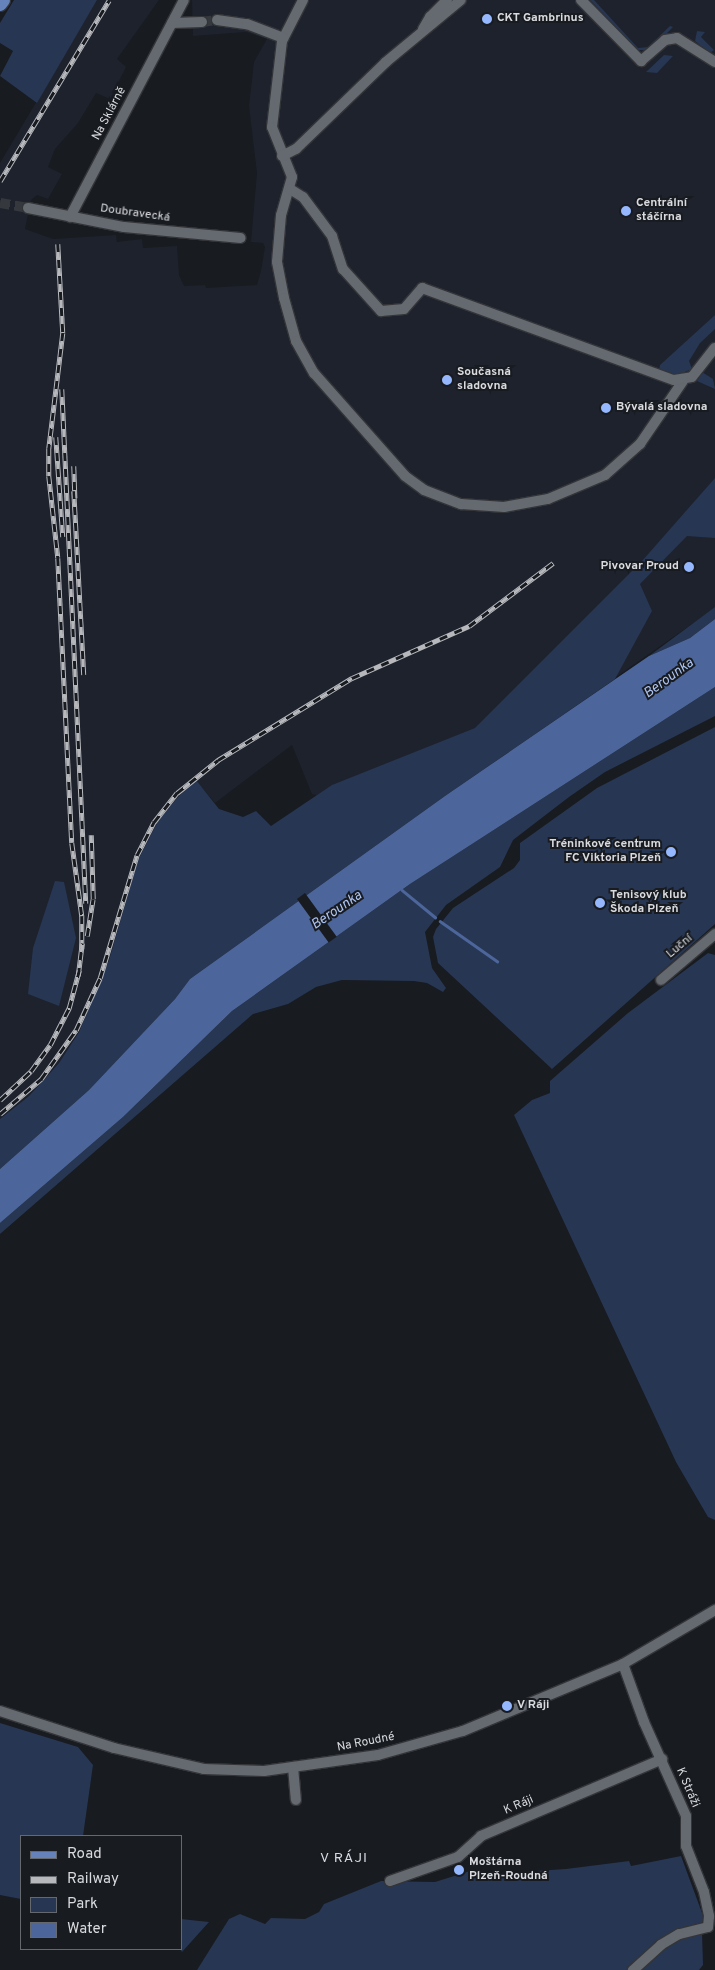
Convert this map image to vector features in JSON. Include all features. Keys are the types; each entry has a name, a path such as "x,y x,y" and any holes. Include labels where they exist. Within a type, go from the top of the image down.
{"main road":[{"path":"0,4 3,0"}],"street":[{"name":"Na Sklárně","path":"70,217 184,0"},
{"path":"303,0 283,38 277,63 272,128 292,177 281,215 278,262 296,341 314,373 343,409 405,476 424,490 461,504 504,507 548,499 605,475 650,433 683,380"},
{"path":"282,156 296,149 423,29 430,17 447,0"},
{"path":"423,29 436,23 461,0"},
{"path":"581,0 641,61 665,40 677,38 715,62"},
{"path":"217,20 247,24 283,38"},
{"path":"172,23 197,22"},
{"path":"290,189 303,197 332,236 343,269 381,311 404,309 422,288 674,380 692,377 715,348"},
{"name":"Doubravecká","path":"28,208 124,227 240,238"},
{"name":"Luční","path":"661,980 715,934"},
{"name":"Na Roudné","path":"0,1711 114,1748 204,1769 264,1771 378,1756 462,1731 623,1664 715,1610"},
{"name":"K Stráži","path":"623,1664 644,1722 686,1816 686,1846 704,1892 708,1927 679,1934 661,1945 634,1970"},
{"name":"K Ráji","path":"390,1881 458,1857 481,1836 662,1759"},
{"path":"293,1767 296,1800"}],"shaded area":[{"path":"97,0 159,0 117,59 126,67 110,99 96,93 78,123 55,149 48,167 62,174 48,199 37,195 31,200 25,229 53,239 116,235 117,242 142,239 143,248 177,246 179,275 184,286 205,285 206,288 257,285 261,271 265,247 263,243 251,242 257,173 249,106 254,62 267,39 246,32 193,36 192,0 715,0 715,608 497,760 333,800 312,794 292,745 215,803 196,781 158,821 138,860 109,960 79,1032 59,1063 29,1096 0,1119 0,163"}],"green space":[{"path":"14,0 97,0 37,103 0,76 13,51 0,43 0,23"},
{"path":"590,0 594,0 638,48 648,47 670,26 673,27 655,45 646,50 638,50"},
{"path":"697,31 705,32 701,37 714,50 710,53 695,41"},
{"path":"664,55 673,56 657,73 646,72"},
{"path":"715,315 715,329 700,343 689,361 692,369 675,376 659,370 660,365"},
{"path":"702,372 713,379 715,389 697,381"},
{"path":"715,478 715,538 687,536 640,584 652,611 615,679 445,796 190,979 175,999 89,1090 0,1169 0,1119 29,1096 59,1063 79,1032 109,960 138,860 158,821 178,797 196,780 219,809 243,817 256,811 271,826 332,785 475,728 642,561"},
{"path":"715,607 715,619 690,638 649,656"},
{"path":"715,687 715,716 605,772 569,797 513,840 500,867 446,905 425,932 432,968 446,988 443,992 427,983 414,981 342,980 316,987 288,1004 253,1014 0,1234 0,1223 123,1117 232,1011 410,884"},
{"path":"715,727 715,924 552,1069 438,963 433,937 436,929 453,908 514,868 520,860 520,843 597,788"},
{"path":"55,881 64,882 76,938 59,1006 28,994 33,948"},
{"path":"708,953 715,955 715,1520 708,1517 676,1462 514,1115 532,1100 550,1093 550,1081 628,1013"},
{"path":"0,1723 78,1747 93,1765 83,1835 20,1835 20,1899 0,1895"},
{"path":"681,1856 705,1921 657,1943 628,1970 197,1970 229,1919 240,1914 265,1924 271,1918 305,1919 319,1912 324,1904 381,1881 435,1882 470,1871 486,1874 566,1869 629,1861 631,1866"},
{"path":"182,1919 209,1922 182,1952"},
{"path":"702,1933 703,1965 699,1970 638,1970 660,1948 688,1934"}],"water":[{"name":"Berounka","path":"715,619 715,687 410,884 232,1011 123,1117 0,1223 0,1169 89,1090 175,999 190,979 445,796 649,656 690,638"}],"pier":[{"path":"305,893 337,937 329,943 297,899"}],"waterway":[{"path":"402,890 435,917"},
{"path":"440,921 497,961"}],"tunnel":[{"path":"202,22 217,20"},
{"path":"0,203 28,208"}],"railway":[{"path":"0,181 109,0"},
{"path":"58,244 63,333 49,448 49,476 58,558 72,843 82,916 82,949"},
{"path":"62,389 86,903"},
{"path":"56,437 63,537"},
{"path":"74,466 75,498"},
{"path":"74,491 84,675"},
{"path":"0,1114 41,1079 76,1030 100,978 137,855 154,822 177,793 218,760 352,678 469,626 553,563"},
{"path":"87,936 93,899 91,835"},
{"path":"78,976 82,943"},
{"path":"0,1100 31,1071 50,1045 69,1008 79,970"}],"place":[{"name":"CKT Gambrinus","path":"487,19"},
{"name":"Centrální stáčírna","path":"626,211"},
{"name":"Současná sladovna","path":"447,380"},
{"name":"Bývalá sladovna","path":"606,408"},
{"name":"Pivovar Proud","path":"689,567"},
{"name":"Tréninkové centrum FC Viktoria Plzeň","path":"671,852"},
{"name":"Tenisový klub Škoda Plzeň","path":"600,903"},
{"name":"V Ráji","path":"507,1706"},
{"name":"Moštárna Plzeň-Roudná","path":"459,1870"}],"district":[{"name":"V RÁJI","path":"344,1859"}]}
